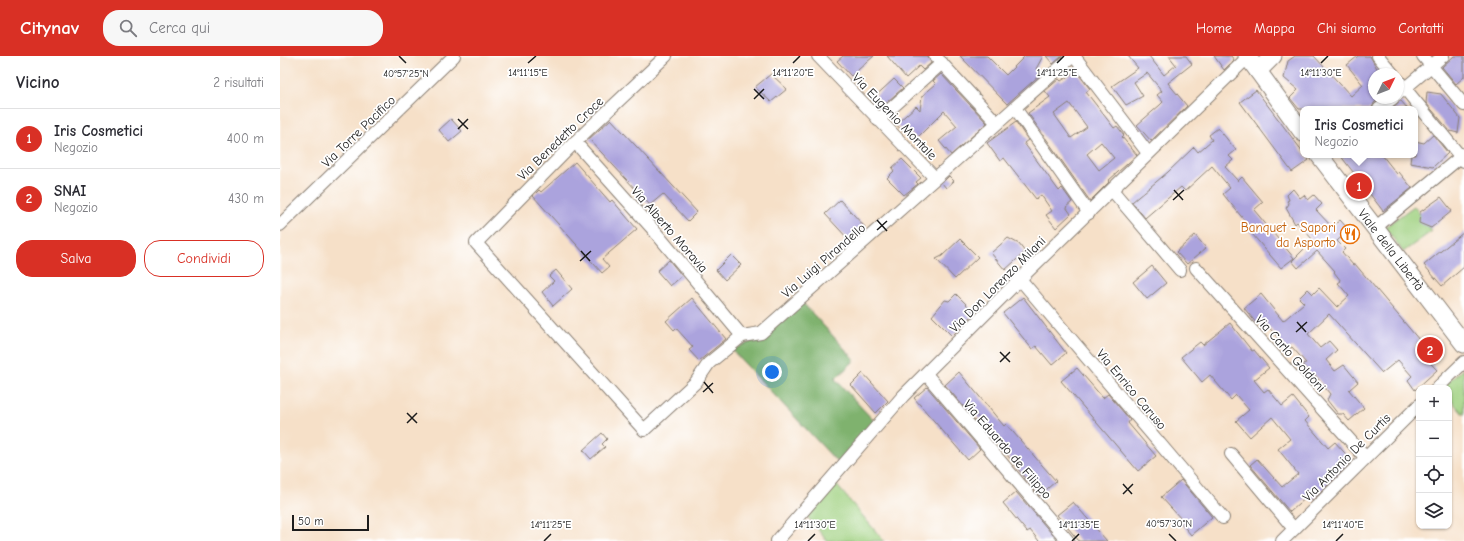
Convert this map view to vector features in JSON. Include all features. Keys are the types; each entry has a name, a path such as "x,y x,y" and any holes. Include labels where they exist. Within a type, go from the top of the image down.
{"main road":[{"path":"1258,71 1273,56"},
{"path":"1247,57 1300,129"},
{"name":"Viale della Libertà","path":"1322,158 1464,344"}],"street":[{"name":"Via Torre Pacifico","path":"280,225 454,56"},
{"name":"Via Benedetto Croce","path":"644,430 476,243 575,142 666,56"},
{"name":"Via Eugenio Montale","path":"818,56 935,178"},
{"path":"1073,56 1148,153"},
{"name":"Via Luigi Pirandello","path":"644,430 696,382 709,363 742,336 761,333 1073,56"},
{"path":"1378,56 1388,68"},
{"path":"1423,56 1464,105"},
{"path":"1404,84 1443,56"},
{"name":"Via Don Lorenzo Milani","path":"777,541 886,415 1020,279 1247,57"},
{"path":"878,120 938,59 997,123"},
{"path":"1404,91 1417,106"},
{"path":"1375,228 1463,157 1418,107"},
{"path":"1015,108 1089,213"},
{"name":"Via Alberto Moravia","path":"575,142 652,227 742,336"},
{"path":"1112,190 1180,270"},
{"name":"Via Carlo Goldoni","path":"1196,268 1365,457"},
{"name":"Via Enrico Caruso","path":"1020,279 1223,518"},
{"path":"1440,385 1464,362"},
{"name":"Via Eduardo de Filippo","path":"926,374 1068,541"},
{"name":"Via Antonio De Curtis","path":"1282,541 1416,408"},
{"path":"1231,454 1294,529"}],"green space":[{"path":"1414,206 1432,231 1403,252 1385,227"},
{"path":"801,301 855,360 835,379 875,422 839,464 732,350 760,338"},
{"path":"1464,368 1464,415 1452,401 1452,385 1445,385"},
{"path":"834,482 884,541 827,541 806,515"}],"building":[{"path":"843,56 874,56 851,76 837,61"},
{"path":"887,56 928,56 931,63 923,70 919,66 906,78"},
{"path":"960,56 987,56 1006,75 1025,56 1043,56 1036,69 1041,74 1007,104"},
{"path":"1046,56 1062,56 1053,64"},
{"path":"1128,56 1149,56 1164,75 1176,65 1169,56 1186,56 1192,64 1168,83 1187,106 1151,141 1137,125 1163,102 1157,95 1162,91 1147,73 1134,82 1143,96 1126,105 1112,86 1138,68"},
{"path":"1214,56 1231,56 1234,60 1224,70"},
{"path":"1295,56 1314,56 1351,96 1363,85 1347,65 1358,56 1370,56 1377,68 1368,68 1368,104 1374,104 1373,106 1300,106 1299,109 1290,98 1298,90 1284,78 1288,61"},
{"path":"1454,56 1464,56 1464,77 1456,84 1442,67"},
{"path":"1076,71 1090,89 1086,92 1114,128 1117,126 1124,135 1122,137 1137,155 1108,181 1109,182 1090,201 1028,113 1050,97 1045,91 1059,79 1061,81","holes":["1069,103 1087,127 1071,138 1054,114","1101,142 1114,158 1099,170 1087,154"]},
{"path":"771,74 787,89 771,102 755,87"},
{"path":"941,74 987,123 951,155 939,141 957,126 944,111 916,139 907,129 903,132 896,124 916,106 920,110 922,96 936,84 933,81"},
{"path":"894,79 903,88 879,109 871,100"},
{"path":"1256,90 1300,148 1300,158 1307,158 1309,160 1292,172 1240,102"},
{"path":"1427,92 1441,94 1460,118 1458,133 1450,131 1426,103"},
{"path":"1397,104 1404,104 1405,106 1394,106"},
{"path":"451,119 462,131 449,142 439,130"},
{"path":"611,119 697,212 688,221 663,194 650,205 589,139"},
{"path":"1016,122 1028,140 1024,143 1059,191 1062,188 1072,202 1066,207 1071,214 1056,228 1046,215 1052,211 1041,195 1036,199 1004,158 1000,161 987,143"},
{"path":"1218,128 1236,150 1229,156 1233,160 1225,167 1238,181 1242,177 1263,202 1254,210 1294,258 1281,268 1247,228 1249,226 1223,194 1230,188 1212,166 1185,191 1181,187 1145,218 1132,202 1168,172 1194,147 1198,152 1212,140 1209,135"},
{"path":"1433,135 1448,153 1433,167 1410,163 1411,158 1418,158 1418,142 1424,143"},
{"path":"1342,158 1384,158 1397,174 1399,172 1412,188 1383,211"},
{"path":"902,159 921,178 916,182 918,184 904,195 887,178 894,171 892,168"},
{"path":"575,162 610,202 612,200 637,229 602,259 609,267 602,273 533,196 539,190 541,192"},
{"path":"949,176 954,181 946,188 942,183"},
{"path":"1293,189 1300,198 1304,195 1308,200 1314,195 1322,204 1316,210 1332,227 1340,220 1349,230 1337,241 1345,249 1342,252 1353,265 1355,264 1420,341 1414,346 1437,370 1420,385 1416,385 1415,390 1408,380 1412,376 1398,360 1382,373 1329,314 1308,334 1320,348 1329,341 1337,350 1326,360 1335,371 1344,365 1358,382 1349,390 1364,408 1349,421 1343,414 1338,414 1327,400 1330,394 1314,374 1311,376 1302,364 1306,363 1292,347 1288,350 1262,319 1257,324 1244,308 1261,294 1283,321 1304,303 1299,298 1308,289 1313,294 1319,288 1337,307 1349,296 1338,283 1341,281 1334,272 1335,271 1317,251 1298,268 1292,261 1313,240 1297,222 1295,224 1286,208 1289,204 1287,201 1289,200 1287,195"},
{"path":"1441,197 1452,211 1431,228 1419,223 1420,212"},
{"path":"840,200 865,227 850,241 825,214"},
{"path":"1464,232 1464,267 1442,286 1424,265"},
{"path":"1195,235 1206,248 1187,264 1176,252"},
{"path":"1008,238 1019,244 1025,252 1005,270 991,253"},
{"path":"960,239 978,257 955,279 936,259 942,256"},
{"path":"731,255 741,265 725,280 716,270"},
{"path":"669,260 682,276 670,286 657,271"},
{"path":"1152,266 1166,283 1147,299 1133,282"},
{"path":"556,270 572,289 553,306 542,292 554,281 549,276"},
{"path":"956,294 975,313 952,336 932,316 945,300 949,301"},
{"path":"1023,297 1066,353 1052,365 1036,346 1032,349 1003,313"},
{"path":"692,298 726,339 699,361 689,350 693,347 676,328 674,330 666,321"},
{"path":"1230,323 1252,351 1254,350 1269,368 1254,380 1264,392 1268,389 1282,406 1293,397 1309,417 1305,421 1328,448 1335,442 1352,461 1312,501 1308,496 1290,512 1250,465 1257,459 1282,487 1298,474 1278,449 1290,439 1272,417 1250,437 1236,421 1249,410 1236,395 1231,400 1210,375 1202,382 1181,357 1200,342 1203,345"},
{"path":"1077,368 1103,398 1108,394 1130,420 1128,423 1156,456 1138,471 1061,381"},
{"path":"959,372 1004,426 1006,424 1056,481 1039,496 973,411 970,414 945,385"},
{"path":"863,373 888,401 876,413 851,385"},
{"path":"927,387 980,449 968,460 914,398"},
{"path":"602,433 607,439 602,444 605,447 591,459 583,450"},
{"path":"1181,480 1212,517 1191,535 1181,523 1183,521 1161,497"},
{"path":"1016,492 1058,541 1039,541 1030,530 1027,532 1003,503"},
{"path":"1073,502 1107,541 1079,541 1057,515"}],"place":[{"name":"Iris Cosmetici","path":"1359,186"},
{"name":"Banquet - Sapori da Asporto","path":"1350,234"},
{"name":"SNAI","path":"1430,350"}]}
